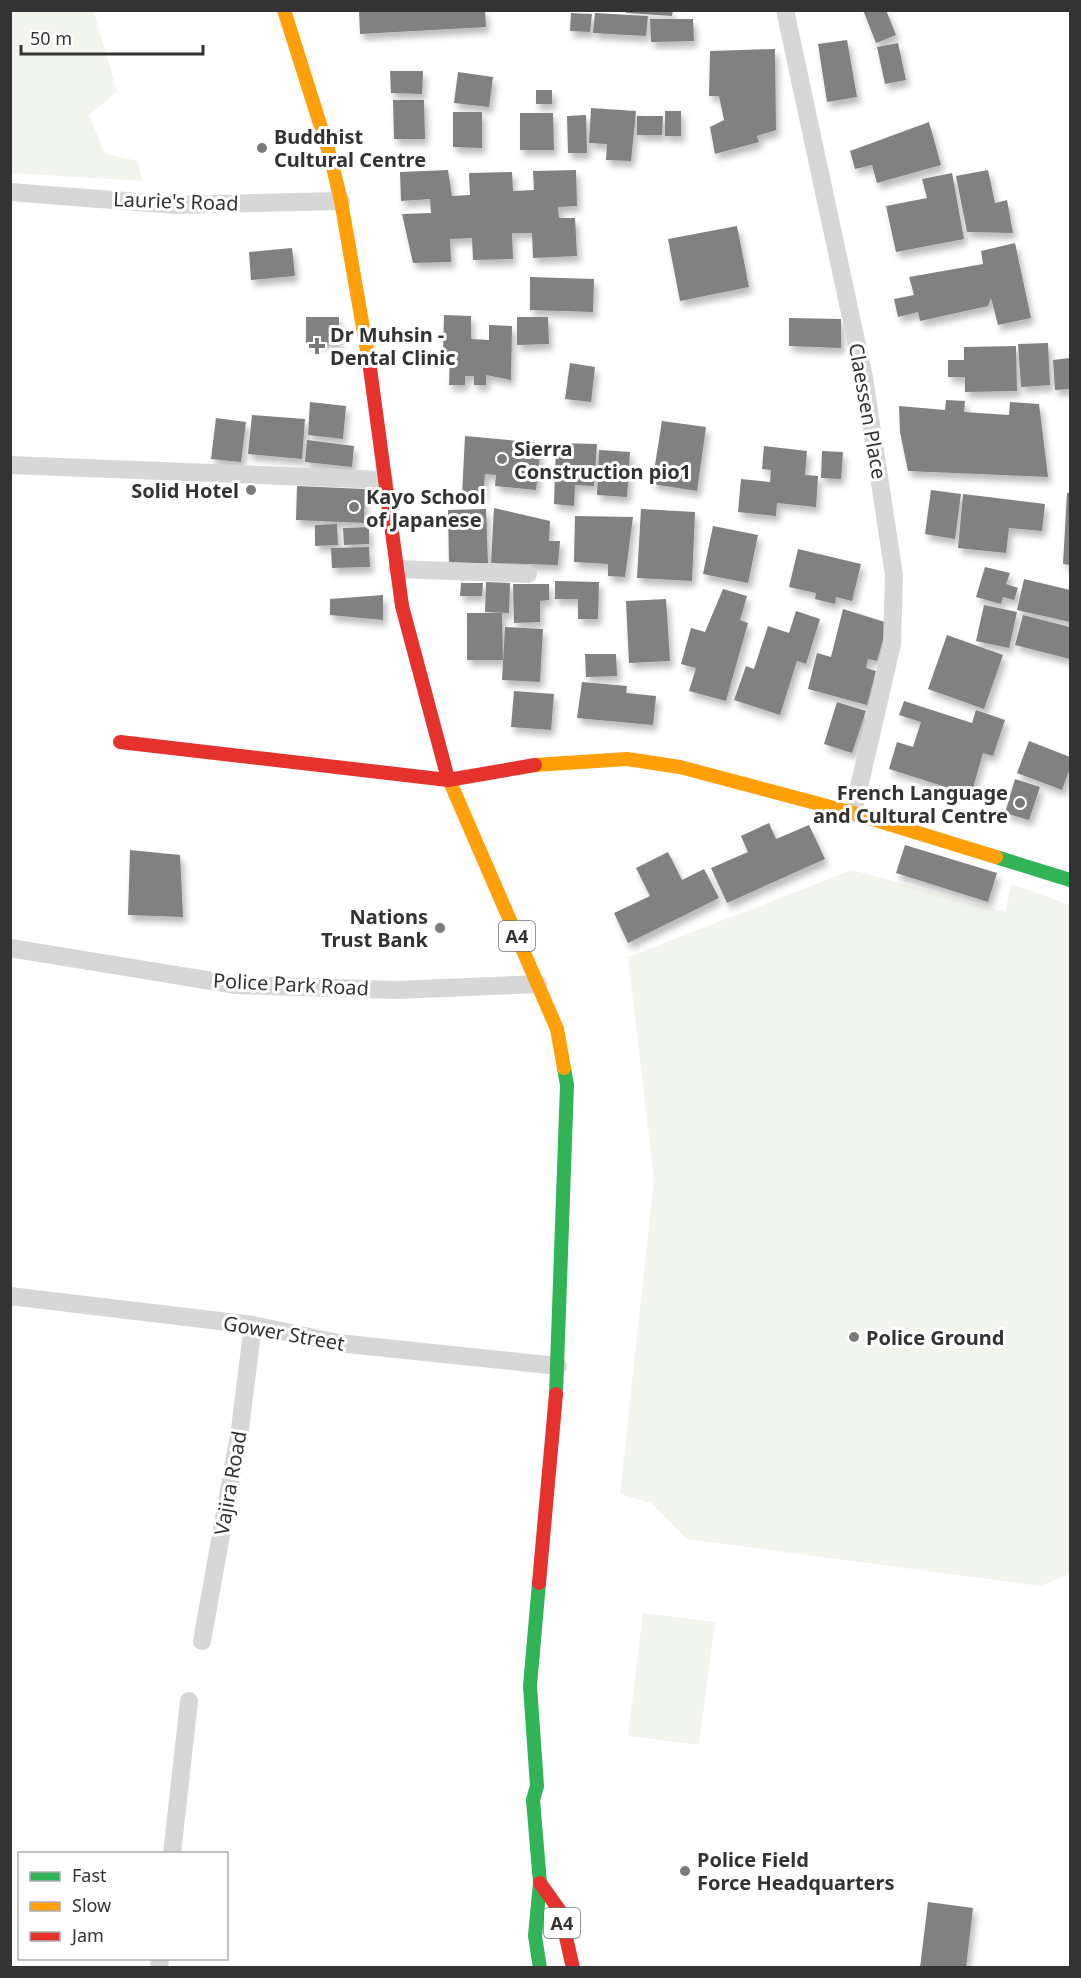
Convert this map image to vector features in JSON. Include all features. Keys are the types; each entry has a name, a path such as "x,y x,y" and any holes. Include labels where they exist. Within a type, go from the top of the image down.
{"main road":[{"name":"A4","path":"284,10 331,159 341,201 375,395 384,480 402,606 448,780 557,1029 567,1085 558,1366 530,1686 537,1786 533,1800 540,1883 535,1936 540,1968"},
{"path":"120,742 448,780 548,763 627,759 680,767 853,813 1071,880"},
{"name":"A4","path":"540,1883 560,1911 573,1968"}],"street":[{"name":"Claessen Place","path":"785,10 864,378 894,575 892,644 853,813"},
{"name":"Laurie's Road","path":"10,192 176,205 341,201"},
{"path":"10,465 384,480"},
{"path":"397,569 528,574"},
{"name":"Police Park Road","path":"10,948 236,985 396,990 538,984"},
{"name":"Gower Street","path":"10,1296 253,1325 338,1343 558,1366"},
{"name":"Vajira Road","path":"202,1641 240,1430 253,1325"},
{"path":"172,1852 189,1701"}],"shaded area":[{"path":"11,11 92,11 117,92 89,115 105,154 138,161 142,181 11,173"},
{"name":"Police Ground","path":"852,870 1005,912 1012,884 1070,905 1070,1574 1040,1586 687,1539 651,1503 620,1494 654,1180 628,957"},
{"path":"643,1613 715,1622 699,1745 628,1736"}],"building":[{"path":"359,10 485,10 486,27 360,34"},
{"path":"626,10 673,10 672,16 626,13"},
{"path":"863,10 886,10 896,35 876,43"},
{"path":"571,13 592,14 590,32 570,31"},
{"path":"595,13 648,16 646,36 593,33"},
{"path":"650,19 693,19 694,41 651,42"},
{"path":"847,40 857,97 827,102 818,44"},
{"path":"898,43 906,80 885,84 877,47"},
{"path":"775,49 776,130 757,136 759,142 715,154 710,127 724,120 719,96 709,96 710,51"},
{"path":"390,71 423,71 422,94 391,93"},
{"path":"458,72 493,77 489,107 454,103"},
{"path":"536,90 552,90 552,104 536,104"},
{"path":"393,100 424,100 425,139 394,139"},
{"path":"591,108 636,111 631,161 606,160 607,144 589,143"},
{"path":"665,111 681,111 681,136 665,136"},
{"path":"453,112 482,112 482,148 453,147"},
{"path":"520,113 553,113 554,150 520,150"},
{"path":"586,115 587,153 568,153 567,116"},
{"path":"637,116 663,116 662,135 637,135"},
{"path":"929,122 941,165 877,183 872,165 855,169 850,151"},
{"path":"448,170 452,196 470,195 469,173 512,172 513,191 534,190 533,171 576,170 577,206 558,207 559,218 575,218 577,256 533,258 532,233 512,233 513,259 473,260 472,238 450,239 451,262 413,263 402,214 431,213 430,199 401,201 400,172"},
{"path":"988,170 995,203 1007,200 1013,233 967,232 956,176"},
{"path":"952,173 964,239 896,252 886,206 927,198 922,179"},
{"path":"737,226 749,287 680,301 668,239"},
{"path":"1015,243 1031,318 998,325 991,298 988,306 920,321 918,312 898,317 894,299 914,295 909,277 983,264 981,251"},
{"path":"292,248 295,276 251,280 249,252"},
{"path":"530,277 594,279 593,312 530,310"},
{"path":"444,315 471,316 471,339 489,340 489,325 512,326 511,380 486,375 486,385 474,385 474,376 465,376 465,385 449,385 450,353 443,353"},
{"path":"306,317 339,317 339,343 306,343"},
{"path":"517,317 548,317 549,344 517,345"},
{"path":"789,318 841,319 841,348 789,346"},
{"path":"1048,343 1050,385 1021,387 1018,344"},
{"path":"1016,346 1017,391 965,392 965,377 948,377 948,360 964,360 964,347"},
{"path":"1070,358 1070,389 1055,390 1053,360"},
{"path":"570,363 595,367 591,402 565,399"},
{"path":"946,400 965,401 964,412 1009,415 1010,402 1039,404 1048,477 908,471 900,432 899,406 945,410"},
{"path":"310,402 346,406 343,439 308,435"},
{"path":"252,415 305,419 302,459 248,454"},
{"path":"216,418 246,422 241,462 211,459"},
{"path":"662,421 706,427 697,491 652,484"},
{"name":"Sierra Construction pio1","path":"465,436 541,443 536,490 495,486 496,475 485,474 483,497 462,495"},
{"path":"307,440 354,446 352,467 305,462"},
{"path":"556,443 597,444 594,486 575,485 574,506 554,504"},
{"path":"764,446 807,451 805,475 818,476 816,507 777,503 776,516 738,512 741,479 770,482 771,470 762,469"},
{"path":"599,450 630,452 627,497 597,495"},
{"path":"822,451 843,452 841,479 821,478"},
{"path":"297,486 365,489 364,523 296,520"},
{"path":"931,490 961,494 955,539 925,534"},
{"path":"1067,493 1070,493 1070,565 1063,564"},
{"path":"963,494 1045,504 1042,531 1009,528 1006,553 958,548"},
{"path":"494,508 550,521 549,541 560,541 558,565 491,563"},
{"path":"486,509 488,563 449,564 448,510"},
{"path":"641,509 695,512 692,581 637,578"},
{"path":"575,516 633,517 625,577 608,576 608,564 574,562"},
{"path":"337,524 338,545 315,546 315,525"},
{"path":"713,526 758,535 748,583 703,574"},
{"path":"369,527 369,544 344,545 343,528"},
{"path":"369,547 370,567 332,568 331,548"},
{"path":"798,549 861,564 852,601 836,597 835,604 815,599 816,593 789,587"},
{"path":"985,567 1010,573 1006,584 1018,588 1014,600 1003,597 1001,604 976,597"},
{"path":"1024,579 1070,590 1070,622 1017,610"},
{"path":"555,581 599,582 598,619 578,619 578,599 555,599"},
{"path":"486,582 510,583 509,613 485,612"},
{"path":"461,583 483,583 482,596 460,596"},
{"path":"513,584 549,584 549,600 540,601 540,622 514,623"},
{"path":"723,589 747,596 740,620 748,623 726,701 689,691 696,668 681,664 691,628 705,632"},
{"path":"383,595 383,620 330,615 330,599"},
{"path":"666,599 670,661 629,663 626,601"},
{"path":"984,605 1017,612 1009,648 976,641"},
{"path":"843,609 888,623 877,661 868,659 866,668 876,671 867,705 808,689 817,653 831,657"},
{"path":"796,611 820,619 806,664 797,661 780,715 734,700 746,666 754,669 768,626 789,633"},
{"path":"467,613 502,613 503,660 467,660"},
{"path":"1023,615 1070,627 1070,659 1015,645"},
{"path":"505,627 543,629 540,682 502,680"},
{"path":"947,635 1003,655 984,709 928,689"},
{"path":"585,654 616,654 617,676 586,677"},
{"path":"582,682 627,686 626,693 656,696 653,725 577,718"},
{"path":"514,691 554,694 551,730 511,727"},
{"path":"904,701 972,723 976,710 1005,720 993,756 983,753 971,795 889,769 897,742 913,747 921,722 899,715"},
{"path":"837,702 866,711 852,753 824,744"},
{"path":"1029,741 1070,757 1070,768 1062,790 1017,773"},
{"path":"1015,779 1040,787 1029,820 1005,813"},
{"path":"769,823 776,839 809,825 825,859 727,903 711,868 748,852 741,836"},
{"path":"905,845 997,873 988,902 896,873"},
{"path":"130,850 180,855 183,917 128,915"},
{"path":"668,852 682,880 704,869 719,898 628,943 614,913 650,896 636,868"},
{"path":"928,1902 973,1908 966,1968 920,1968"}],"traffic: fast":[{"path":"996,857 1070,880"},
{"path":"556,1394 567,1085 564,1068"},
{"path":"539,1583 530,1686 537,1786 533,1800 540,1883 535,1936 540,1968"}],"traffic: slow":[{"path":"284,10 331,159 341,201 370,368"},
{"path":"535,765 627,759 680,767 853,813 996,857"},
{"path":"447,775 557,1029 564,1068"}],"traffic: jam":[{"path":"370,368 402,606 447,775"},
{"path":"120,742 448,780 535,765"},
{"path":"539,1583 556,1394"},
{"path":"540,1883 560,1911 573,1968"}],"place":[{"name":"Buddhist Cultural Centre","path":"262,148"},
{"name":"Dr Muhsin - Dental Clinic","path":"317,346"},
{"name":"Sierra Construction pio1","path":"502,459"},
{"name":"Solid Hotel","path":"251,490"},
{"name":"Kayo School of Japanese","path":"354,507"},
{"name":"French Language and Cultural Centre","path":"1020,803"},
{"name":"Nations Trust Bank","path":"440,928"},
{"name":"Police Ground","path":"854,1337"},
{"name":"Police Field Force Headquarters","path":"685,1871"}]}
